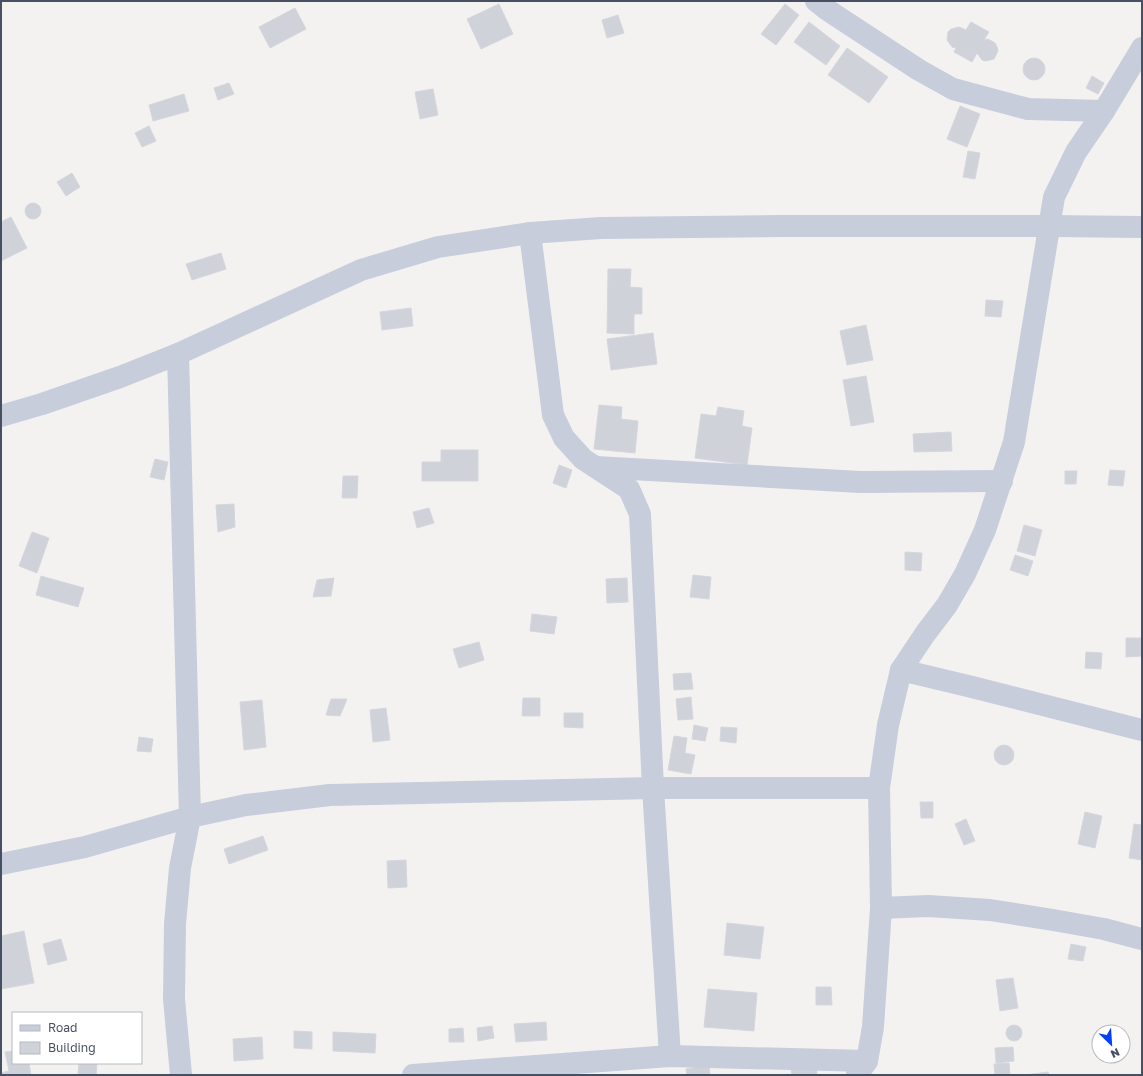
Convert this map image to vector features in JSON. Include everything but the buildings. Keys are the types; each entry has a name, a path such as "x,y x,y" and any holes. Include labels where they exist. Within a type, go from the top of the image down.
{"street":[{"path":"816,1 919,70 953,89 1028,109 1104,111"},
{"path":"414,1075 670,1056 862,1068 873,1027 881,908 878,788 888,725 901,670 925,634 947,605 965,574 985,530 1002,481 1014,442 1054,197 1076,152 1104,111 1142,48"},
{"path":"1,416 42,404 120,377 178,354 360,270 438,247 530,232 600,228 757,226 1142,227"},
{"path":"530,232 553,415 564,438 583,459 629,489 640,514 653,788 670,1056"},
{"path":"178,354 190,817 180,868 175,924 174,999 181,1075"},
{"path":"595,467 860,482 1002,481"},
{"path":"901,670 1142,730"},
{"path":"1,864 85,847 190,817 246,805 330,795 653,788 878,788"},
{"path":"881,908 928,906 990,910 1097,928 1142,939"}]}
